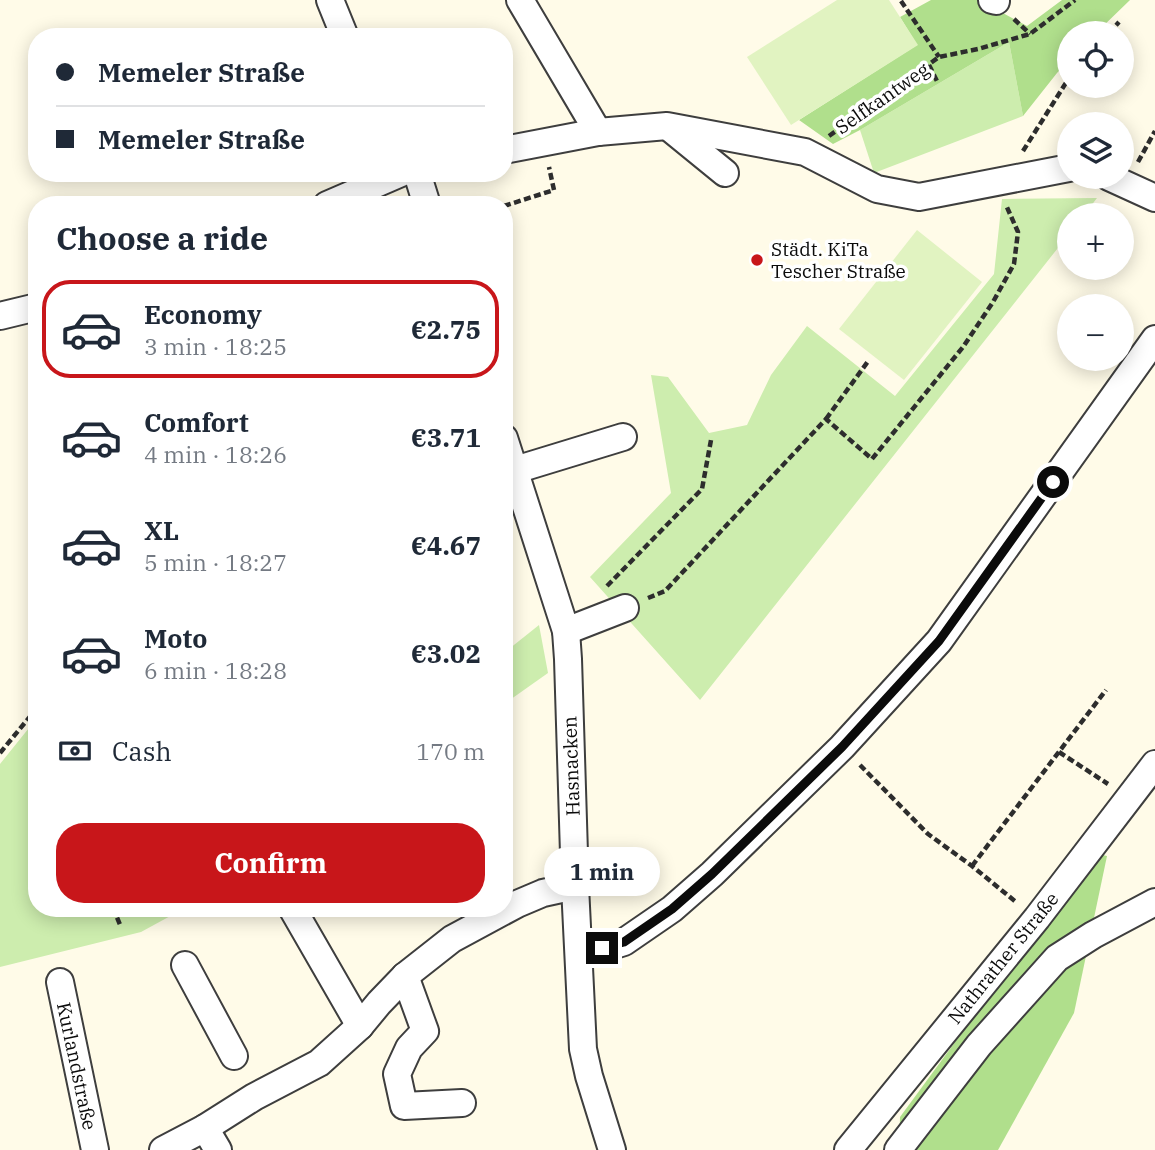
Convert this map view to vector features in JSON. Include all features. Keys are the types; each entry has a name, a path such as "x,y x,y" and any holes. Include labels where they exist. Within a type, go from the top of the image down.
{"street":[{"path":"330,0 341,28"},
{"path":"526,2 598,132"},
{"path":"667,125 725,173"},
{"path":"513,148 598,132 667,125 805,152 877,189 919,197 1057,171"},
{"path":"348,196 380,182"},
{"path":"1134,183 1155,198"},
{"path":"0,316 28,309"},
{"path":"579,951 624,942 672,909 712,874 842,747 939,641 1155,339"},
{"path":"514,471 623,437"},
{"name":"Hasnacken","path":"513,468 566,631 583,1049 612,1150"},
{"path":"566,631 625,608"},
{"name":"Nathrather Straße","path":"848,1150 1037,918 1155,764"},
{"path":"513,906 543,893 575,886"},
{"path":"898,1150 979,1045 1057,958 1093,935 1155,902"},
{"path":"297,917 360,1026"},
{"path":"163,1150 211,1139 254,1097 319,1063 360,1026 405,976 452,939 493,917"},
{"path":"185,965 234,1056"},
{"path":"405,976 425,1031 409,1048 397,1074 404,1106 462,1103"},
{"name":"Kurlandstraße","path":"60,982 95,1150"}],"path":[{"name":"Selfkantweg","path":"805,152 939,57 1030,34 1075,0"},
{"path":"896,11 903,4 939,57"},
{"path":"929,65 939,83"},
{"path":"826,419 872,459 963,347 1014,264 1018,232 1000,194 1004,182 1057,97"},
{"path":"1134,157 1155,131"},
{"path":"513,203 554,190 543,143"},
{"path":"625,608 665,591 826,419 869,360"},
{"path":"603,590 702,489 711,440"},
{"path":"972,866 1106,690"},
{"path":"0,753 28,719"},
{"path":"842,747 928,834 1037,918"},
{"path":"1059,752 1129,798"},
{"path":"117,917 121,927"}],"green space":[{"path":"837,0 889,0 918,45 791,125 747,57"},
{"path":"931,0 979,0 1027,26 1062,0 1130,0 1108,21 1057,21 1057,73 1023,116 1009,42 833,144 799,120 917,45 900,17"},
{"path":"1009,42 1023,116 874,173 860,130"},
{"path":"1097,198 1093,203 1057,203 1057,249 700,700 590,577 671,493 651,375 668,377 709,433 747,425 771,375 807,326 895,396 994,274 1002,199"},
{"path":"917,230 982,282 904,380 839,329"},
{"path":"539,625 548,673 513,698 513,646"},
{"path":"28,729 28,917 168,917 141,932 0,967 0,764"},
{"path":"1094,853 1107,856 1074,1013 998,1150 899,1150 900,1117"}],"place":[{"name":"Städt. KiTa Tescher Straße","path":"757,260"}],"route":[{"path":"602,948 624,942 672,909 712,874 842,747 939,641 1053,482"}]}
